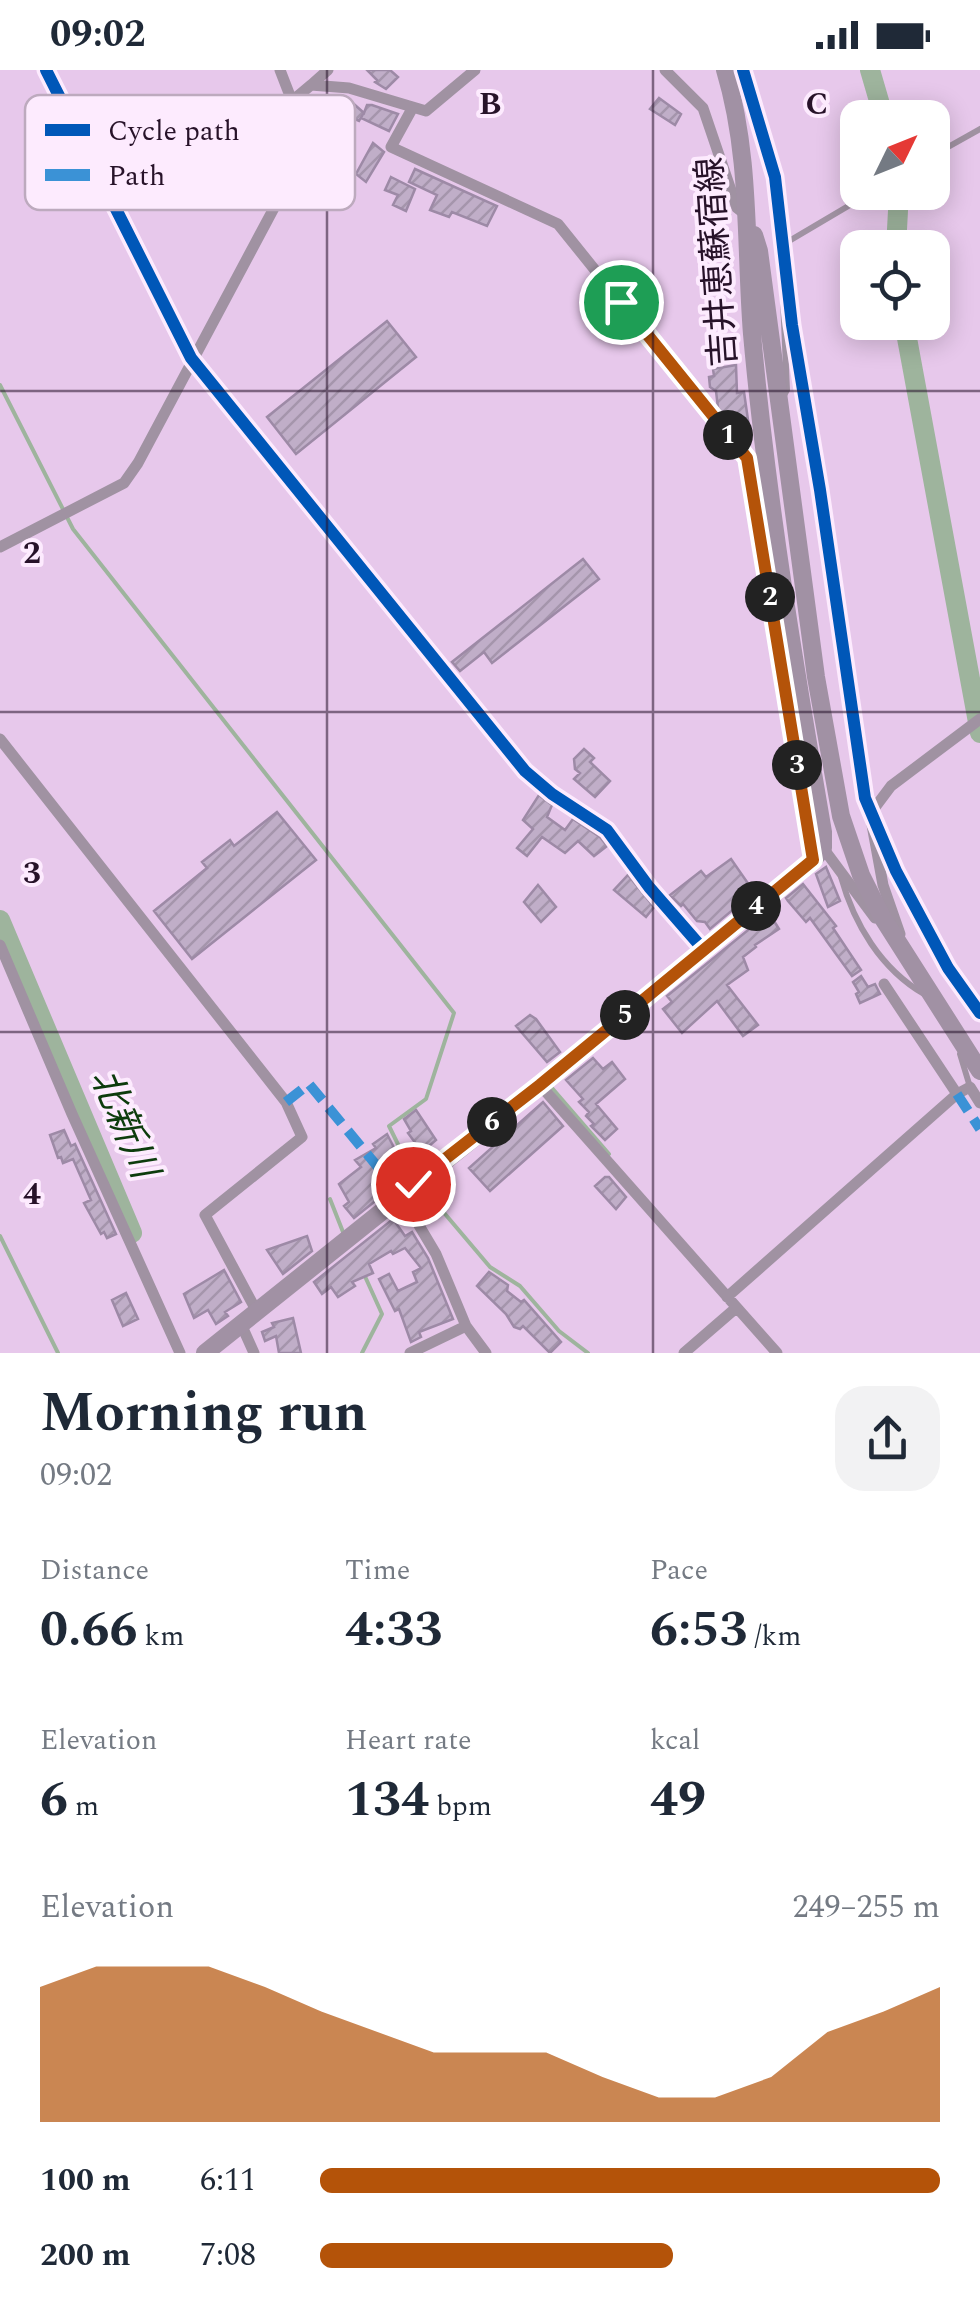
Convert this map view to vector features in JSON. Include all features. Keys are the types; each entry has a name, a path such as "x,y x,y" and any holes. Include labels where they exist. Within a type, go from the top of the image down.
{"main road":[{"name":"吉井恵蘇宿線","path":"725,70 738,130 748,217 755,356 799,692 823,832 818,854"},
{"path":"748,217 759,251 816,677 841,816 882,917 953,1029 975,1079"},
{"path":"205,1353 540,1085 818,854"}],"street":[{"path":"46,70 59,95"},
{"path":"280,70 290,95"},
{"path":"299,95 328,70"},
{"path":"311,86 349,88 426,112 474,70"},
{"path":"665,70 703,108 737,208 748,217"},
{"path":"413,107 391,147 558,224 747,458 818,854 840,871 911,965"},
{"path":"116,210 191,358 525,771 607,830 648,887 703,950"},
{"path":"0,547 124,483 152,440 191,358 273,210"},
{"path":"911,965 883,885 870,814 890,786 980,719"},
{"path":"0,738 286,1102 302,1137 205,1215 258,1312"},
{"path":"0,945 180,1353"},
{"path":"884,984 957,1094"},
{"path":"684,1353 732,1302 975,1079 980,1102"},
{"path":"540,1085 777,1353"},
{"path":"411,1186 466,1326 486,1353"},
{"path":"242,1324 254,1353"},
{"path":"410,1353 466,1326"}],"lane":[{"path":"950,146 980,129"},
{"path":"780,402 787,390 781,254 784,244 842,210"},
{"path":"840,871 848,903 876,950 910,986 936,1000"}],"building":[{"path":"367,70 390,70 398,77 386,89"},
{"path":"659,98 681,114 675,125 650,109"},
{"path":"355,105 364,113 367,105 372,105 398,114 389,131 361,118 363,114 359,121 355,119"},
{"path":"373,143 384,152 366,182 356,174"},
{"path":"415,169 497,206 487,226 452,212 449,217 430,210 437,195 409,182"},
{"path":"391,177 415,189 406,211 393,205 398,195 385,190"},
{"path":"387,321 416,357 296,454 267,417"},
{"path":"736,365 737,393 744,392 750,434 740,435 731,418 727,419 718,408 716,391 710,387 713,369"},
{"path":"583,559 599,579 492,663 484,652 460,671 452,662"},
{"path":"584,749 594,758 590,762 610,781 595,797 574,779 580,773 575,769 574,759"},
{"path":"539,795 552,805 547,817 565,830 573,819 607,846 594,856 578,841 565,853 542,837 527,856 517,848 533,829 523,820"},
{"path":"277,812 316,860 192,959 154,911 207,868 202,862 230,840 234,846"},
{"path":"731,859 754,892 710,929 670,895 701,871 706,877"},
{"path":"826,867 840,901 828,907 816,874"},
{"path":"628,875 654,907 646,917 614,890"},
{"path":"803,884 836,926 833,928 861,970 852,976 810,918 806,922 786,898"},
{"path":"538,885 556,907 541,922 524,902"},
{"path":"769,913 779,929 743,957 748,970 727,985 758,1025 743,1036 717,1001 682,1033 663,1009 672,1002 667,996"},
{"path":"861,976 868,987 875,984 880,994 860,1003 853,982"},
{"path":"530,1015 560,1052 547,1062 516,1026"},
{"path":"593,1058 603,1069 612,1062 625,1079 596,1104 617,1129 605,1140 591,1126 594,1124 586,1116 589,1112 579,1102 583,1099 566,1080"},
{"path":"543,1102 563,1126 490,1191 469,1168"},
{"path":"416,1110 436,1140 422,1152 408,1133 411,1131 404,1119"},
{"path":"64,1130 71,1146 75,1144 116,1234 107,1238 104,1232 101,1234 84,1203 91,1200 73,1159 63,1163 58,1158 50,1135"},
{"path":"387,1134 408,1175 354,1218 344,1206 349,1202 339,1184 361,1167 355,1160 376,1148 373,1144"},
{"path":"605,1177 626,1197 616,1209 595,1186"},
{"path":"393,1219 405,1236 412,1232 428,1258 453,1319 419,1332 421,1337 411,1342 399,1309 395,1311 379,1279 389,1274 398,1291 417,1282 413,1272 421,1268 405,1248 369,1264 373,1273 352,1282 355,1286 338,1297 331,1287 322,1294 314,1282"},
{"path":"307,1236 312,1251 283,1274 267,1250"},
{"path":"224,1270 241,1302 225,1312 228,1316 216,1324 208,1310 194,1318 184,1294"},
{"path":"489,1272 508,1285 507,1291 521,1302 524,1300 561,1342 550,1353 523,1326 514,1327 477,1286"},
{"path":"126,1293 138,1319 123,1326 112,1300"},
{"path":"293,1318 301,1353 279,1353 276,1336 265,1341 262,1332 274,1327 272,1323"}],"waterway":[{"path":"870,70 879,100"},
{"path":"897,230 898,210"},
{"path":"907,340 980,733"},
{"path":"0,385 73,529 454,1013 426,1099 389,1126 414,1177"},
{"name":"北新川","path":"0,920 132,1233"},
{"path":"552,1088 609,1154"},
{"path":"423,1188 490,1267 520,1286 559,1331 588,1353"},
{"path":"330,1199 343,1232"},
{"path":"0,1236 58,1353"},
{"path":"362,1353 382,1314 363,1272"}],"marked path":[{"path":"286,1102 309,1084 401,1195"},
{"path":"957,1094 980,1129"}],"cycle path":[{"path":"46,70 59,95"},
{"path":"743,70 775,177 792,325 865,798 896,871 948,968 980,1013"},
{"path":"116,210 191,358 525,771 607,830 649,887 703,949"}],"route":[{"path":"413,1184 540,1085 813,860 747,458 621,302"}]}
